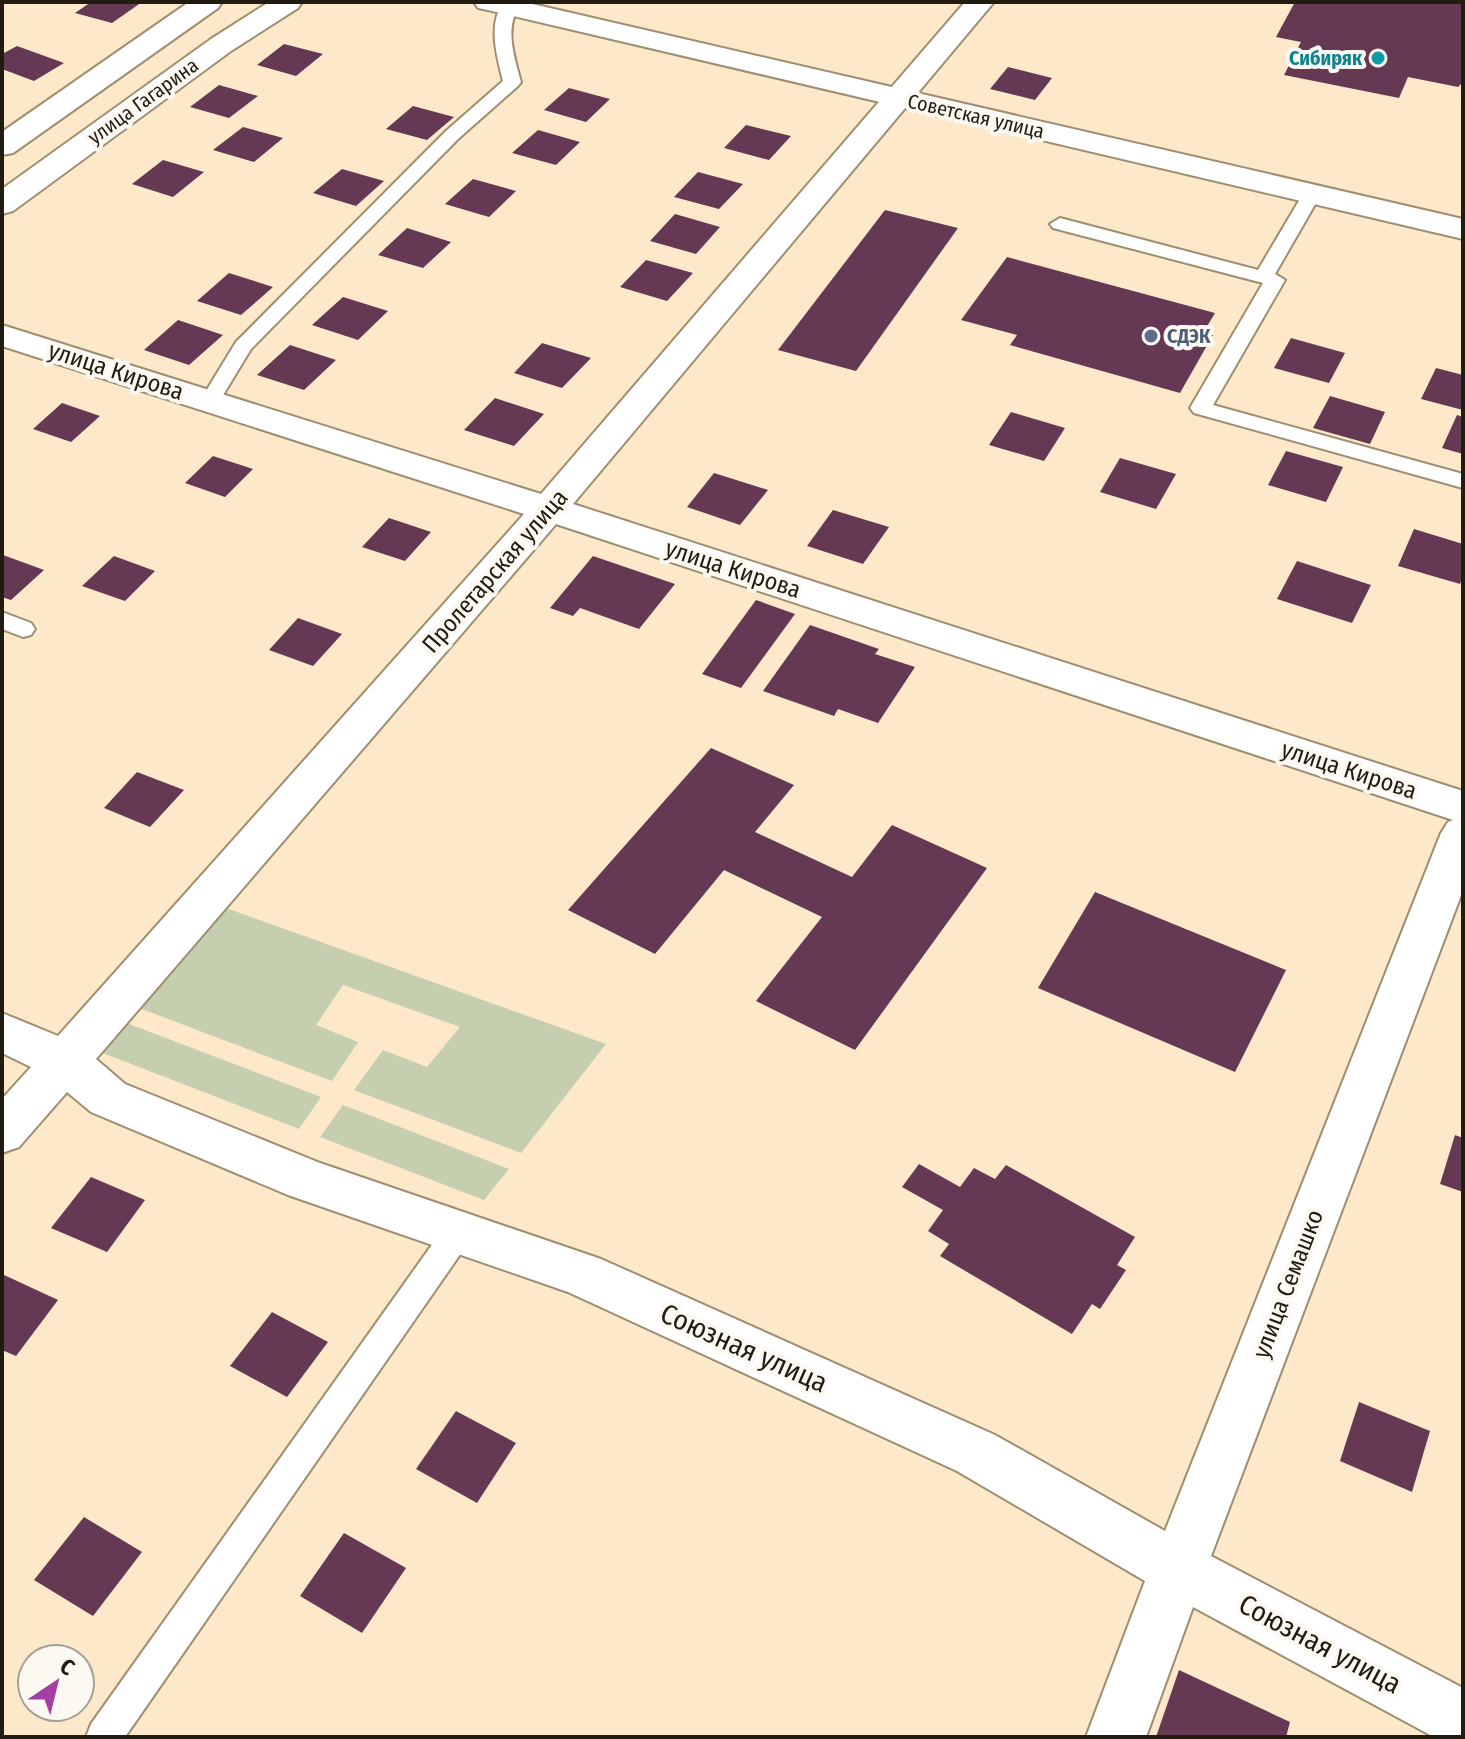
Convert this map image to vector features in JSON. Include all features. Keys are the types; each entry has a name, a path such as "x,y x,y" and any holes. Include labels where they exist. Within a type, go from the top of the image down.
{"street":[{"name":"улица Гагарина","path":"2,146 208,2"},
{"name":"улица Гагарина","path":"2,204 209,53 288,2"},
{"name":"Пролетарская улица","path":"2,1133 549,509 980,2"},
{"name":"Советская улица","path":"503,4 1463,229"},
{"name":"улица Кирова","path":"2,335 549,509 1463,807"},
{"name":"улица Семашко","path":"1116,1737 1463,833"},
{"name":"Союзная улица","path":"2,1032 65,1061 108,1098 306,1180 583,1275 976,1453 1178,1569 1463,1720"}],"lane":[{"path":"210,401 243,346 452,135 512,82 502,43 503,4"},
{"path":"1264,277 1312,194"},
{"path":"1060,224 1275,280 1201,408 1463,481"},
{"path":"104,1737 457,1234"}],"green space":[{"path":"212,903 606,1044 521,1153 354,1090 383,1050 427,1067 460,1027 343,985 316,1025 358,1042 332,1081 126,1003"},
{"path":"113,1018 321,1097 299,1129 87,1047"},
{"path":"343,1105 509,1169 484,1200 320,1137"}],"building":[{"path":"91,2 142,2 112,23 75,13"},
{"name":"Сибиряк","path":"1295,2 1463,2 1463,82 1458,87 1408,77 1399,98 1284,75 1301,42 1276,37"},
{"path":"284,44 323,54 296,76 257,65"},
{"path":"17,46 64,63 34,81 2,69 2,54"},
{"path":"1008,67 1052,78 1035,100 990,89"},
{"path":"219,85 258,96 229,118 190,107"},
{"path":"569,88 610,99 586,122 544,110"},
{"path":"413,106 454,117 427,140 386,129"},
{"path":"746,125 791,136 769,160 724,148"},
{"path":"243,127 283,138 254,162 213,150"},
{"path":"538,130 580,142 556,165 512,153"},
{"path":"163,160 204,172 173,197 132,184"},
{"path":"342,169 384,181 356,206 313,193"},
{"path":"698,172 743,184 719,209 674,197"},
{"path":"473,179 516,191 489,217 445,204"},
{"path":"885,210 958,228 856,371 778,350"},
{"path":"675,214 720,227 696,254 650,241"},
{"path":"407,228 451,242 423,268 378,255"},
{"path":"1007,257 1215,313 1203,333 1213,335 1180,393 1010,345 1017,335 961,320"},
{"path":"646,260 693,273 667,301 620,287"},
{"path":"229,273 273,287 241,315 197,301"},
{"path":"343,297 388,311 358,340 312,325"},
{"path":"178,320 223,335 189,365 144,350"},
{"path":"1291,338 1345,353 1329,383 1274,368"},
{"path":"542,343 591,358 562,388 514,373"},
{"path":"290,345 336,360 304,390 257,375"},
{"path":"1436,368 1463,375 1463,410 1421,399"},
{"path":"1330,396 1385,412 1370,444 1313,428"},
{"path":"495,398 544,414 514,446 464,430"},
{"path":"62,403 100,416 71,442 33,429"},
{"path":"1011,412 1065,428 1044,461 989,445"},
{"path":"1457,415 1463,417 1463,454 1442,448"},
{"path":"1286,451 1343,467 1326,502 1268,485"},
{"path":"213,456 253,469 225,497 185,483"},
{"path":"1120,458 1176,474 1156,509 1100,492"},
{"path":"714,473 768,490 740,525 687,507"},
{"path":"833,510 889,527 863,564 807,546"},
{"path":"389,518 431,532 405,561 362,547"},
{"path":"1414,529 1463,544 1460,584 1398,566"},
{"path":"3,555 44,570 11,600 2,597"},
{"path":"114,556 155,571 125,601 82,586"},
{"path":"593,556 675,584 639,629 580,608 573,616 550,608"},
{"path":"1297,561 1371,585 1352,623 1277,599"},
{"path":"756,600 795,614 741,688 702,674"},
{"path":"298,618 342,634 313,666 269,650"},
{"path":"810,625 879,649 875,654 915,667 878,723 838,709 834,716 763,691"},
{"path":"711,748 794,785 755,832 852,877 892,825 987,868 855,1050 756,1001 822,917 724,870 655,954 568,910"},
{"path":"137,772 184,790 150,827 104,808"},
{"path":"1095,892 1286,970 1235,1072 1038,988"},
{"path":"1455,1135 1463,1138 1463,1192 1440,1184"},
{"path":"919,1164 960,1187 974,1168 995,1179 1006,1165 1135,1237 1117,1265 1126,1270 1100,1309 1092,1304 1072,1334 940,1256 949,1244 928,1231 943,1210 902,1187"},
{"path":"91,1177 145,1200 107,1252 51,1228"},
{"path":"2,1274 58,1300 16,1356 2,1350"},
{"path":"272,1312 328,1342 287,1397 230,1366"},
{"path":"1359,1402 1430,1431 1412,1492 1340,1461"},
{"path":"456,1411 516,1443 477,1503 416,1469"},
{"path":"84,1517 142,1552 93,1616 34,1580"},
{"path":"344,1533 406,1568 362,1633 300,1596"},
{"path":"1179,1670 1290,1722 1286,1737 1156,1737"}],"place":[{"name":"Сибиряк","path":"1378,58"},
{"name":"СДЭК","path":"1151,336"}]}
